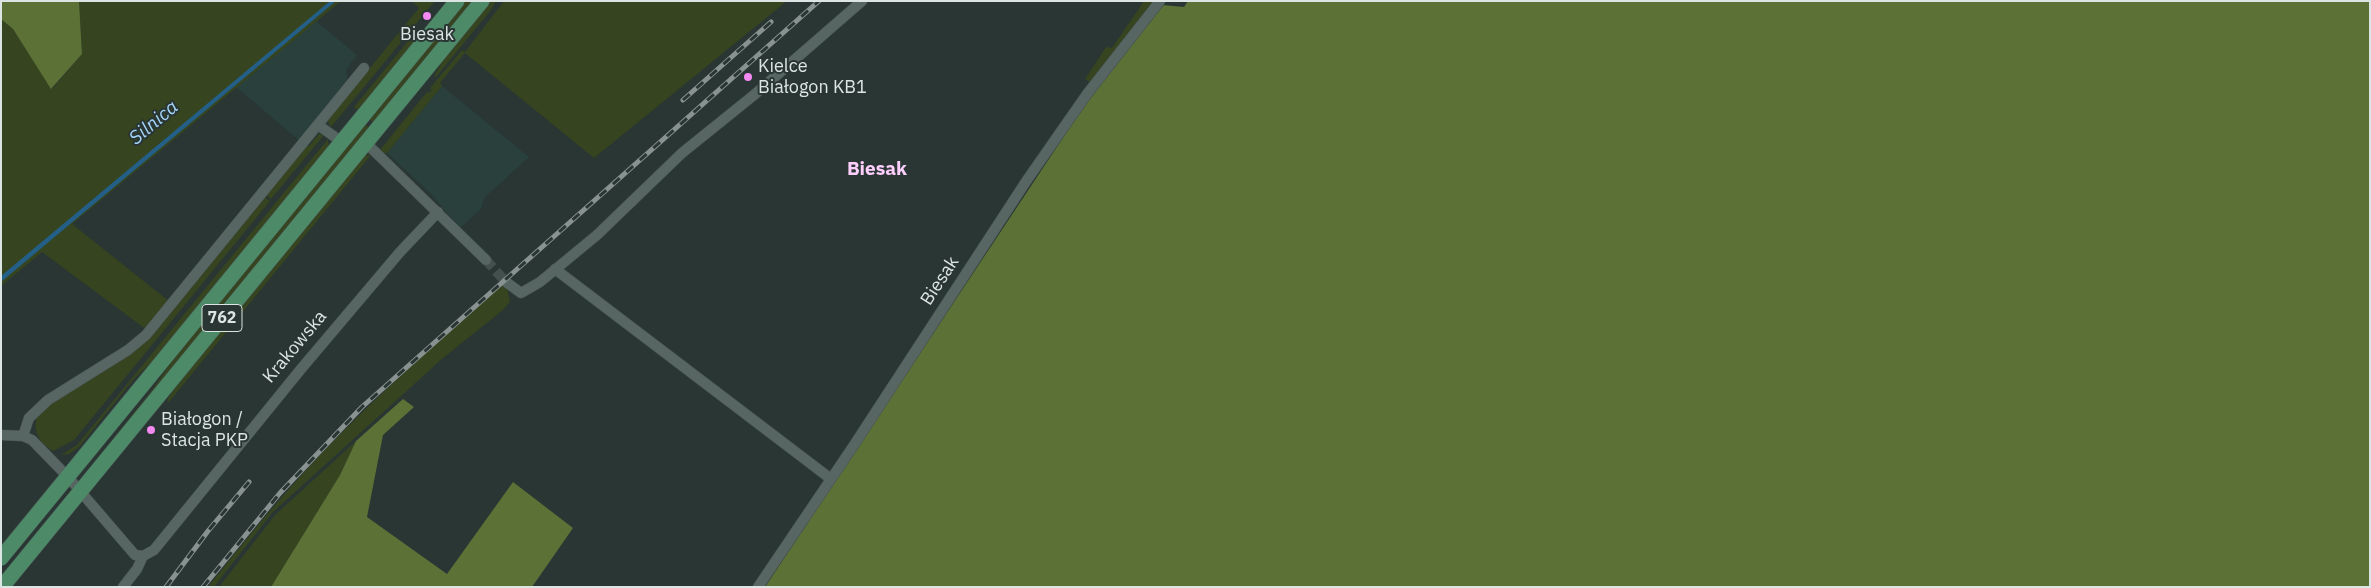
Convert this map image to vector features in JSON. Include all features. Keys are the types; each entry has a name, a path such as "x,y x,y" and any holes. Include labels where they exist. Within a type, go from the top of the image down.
{"main road":[{"name":"762","path":"1,558 457,1"},
{"name":"762","path":"2,587 482,1"}],"street":[{"path":"506,282 514,290 524,292 555,269 618,215 682,152 754,96 862,1"},
{"name":"Biesak","path":"758,587 1027,180 1087,94 1160,1"},
{"path":"24,436 29,418 48,400 128,350 146,335 364,68"},
{"path":"318,124 342,142"},
{"path":"366,143 486,260"},
{"name":"Krakowska","path":"123,587 137,569 143,556 154,550 294,377 400,252 438,212"},
{"path":"555,269 831,479"},
{"path":"1,435 24,436 32,440 68,477 135,555 143,556"}],"shaded area":[{"path":"316,21 357,55 346,70 348,82 300,141 236,87"},
{"path":"442,86 529,157 484,198 481,209 460,228 430,193 387,153"}],"green space":[{"path":"1,1 79,1 82,54 51,89 13,29 1,19"},
{"path":"79,1 341,1 72,224 170,302 147,330 42,252 1,286 1,19 13,29 52,89 82,54"},
{"path":"412,1 435,1 331,127 328,122 329,118 419,8"},
{"path":"465,1 473,1 374,123 369,119"},
{"path":"489,1 496,1 491,10 436,77 434,76 449,51"},
{"path":"504,1 787,1 594,158 465,53 440,83 442,86 387,153 380,150 427,92 429,93 432,90 430,88 462,50 465,52"},
{"path":"1144,1 1154,1 1091,83 1085,79 1106,47 1112,48"},
{"path":"1188,1 2370,1 2370,587 765,587 1092,94 1162,5 1184,7"},
{"path":"418,29 421,30 414,44 359,111 354,107"},
{"path":"364,124 370,128 95,461 152,390 181,348"},
{"path":"319,134 324,135 271,199 265,194 305,146 309,146"},
{"path":"328,139 329,148 160,354 134,379 79,447 69,454 61,455 77,445"},
{"path":"371,155 169,402 167,400 182,377 364,156"},
{"path":"263,196 270,201 74,440 53,451 47,447 37,434 36,423 39,411 139,347"},
{"path":"506,282 510,302 503,310 443,358 272,513 214,587 208,587 279,501 346,429 413,365"},
{"path":"403,399 414,407 383,435 367,517 447,574 513,482 573,528 532,587 271,587 340,475 356,441"},
{"path":"356,441 340,475 271,587 219,587 275,515"}],"water":[{"path":"330,1 336,1 1,282 1,276"}],"tunnel":[{"path":"486,260 506,282"}],"railway":[{"path":"203,587 280,493 362,407 819,1"},
{"path":"683,100 771,22"},
{"path":"166,587 208,531 249,482"}],"place":[{"name":"Biesak","path":"427,16"},
{"name":"Kielce Białogon KB1","path":"748,77"},
{"name":"Białogon / Stacja PKP","path":"151,430"}],"district":[{"name":"Biesak","path":"877,170"}],"water label":[{"name":"Silnica","path":"154,123"}]}
